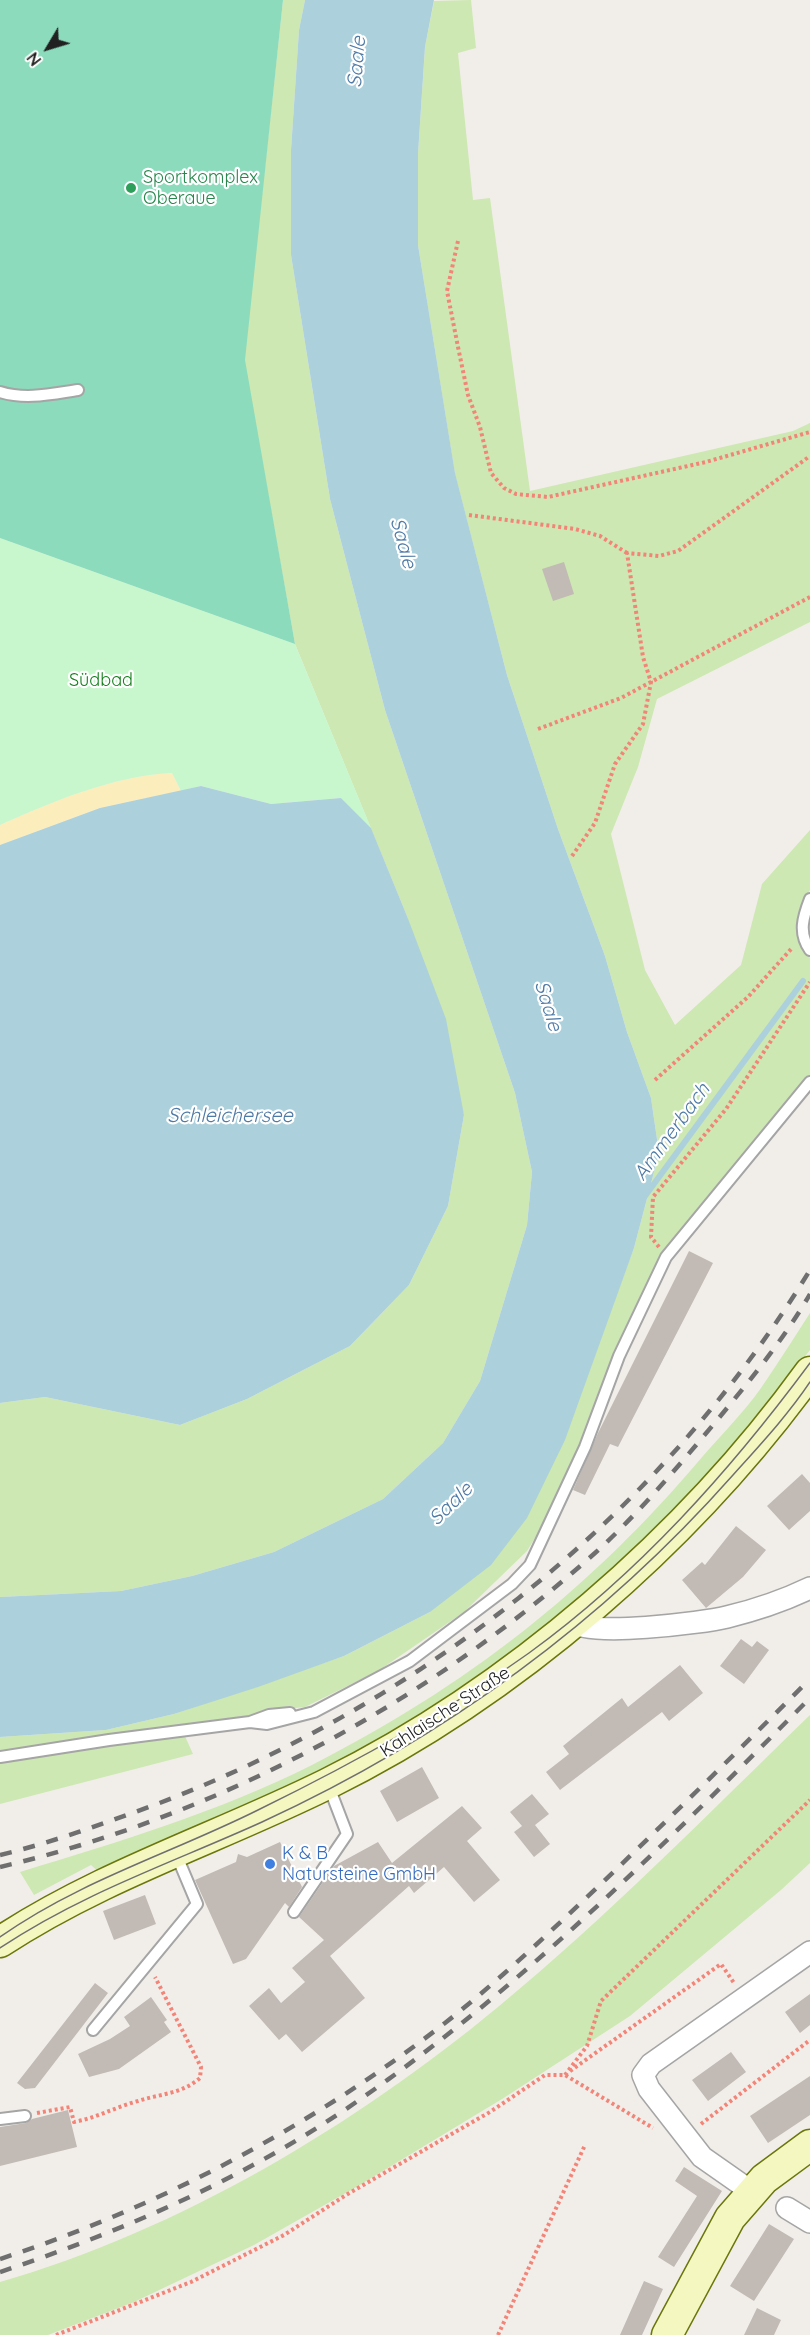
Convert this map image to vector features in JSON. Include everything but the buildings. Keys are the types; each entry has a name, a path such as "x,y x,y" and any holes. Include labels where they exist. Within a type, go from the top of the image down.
{"main road":[{"name":"Kahlaische Straße","path":"0,1942 70,1900 327,1784 413,1736 524,1662 634,1570 714,1490 784,1408 810,1371"},
{"path":"667,2335 730,2218 764,2179 810,2145"}],"street":[{"path":"572,1622 581,1629 599,1630 702,1622 762,1608 810,1588"},
{"path":"752,2192 702,2157 649,2089 643,2075 651,2064 810,1952"},
{"path":"787,2208 810,2222"}],"lane":[{"path":"0,392 13,396 36,396 78,390"},
{"path":"810,899 805,913 803,937 810,950"},
{"path":"0,1757 250,1722 269,1714 314,1712 410,1661 512,1584 530,1565 585,1447 619,1356 666,1257 810,1082"},
{"path":"294,1912 347,1834 327,1784"},
{"path":"93,2030 197,1904 175,1851"},
{"path":"0,2119 26,2116"}],"path":[{"path":"458,242 447,291 468,395 480,427 491,473 504,488 516,494 548,497 706,462 810,432"},
{"path":"469,515 575,530 600,536 627,553 659,556 678,551 810,456"},
{"path":"572,856 596,823 615,764 643,724 651,682 643,657 627,553"},
{"path":"538,729 621,698 810,597"},
{"path":"655,1080 748,997 803,937"},
{"path":"666,1257 651,1237 653,1197 726,1109 810,982"},
{"path":"565,2075 587,2046 601,2001 810,1800"},
{"path":"26,2116 70,2107 74,2122 85,2120 138,2101 190,2087 200,2078 201,2067 179,2030 149,1963"},
{"path":"565,2075 721,1964 744,2000"},
{"path":"687,2135 810,2040"},
{"path":"56,2335 202,2277 284,2235 346,2195 490,2112 545,2074 565,2075 663,2134"},
{"path":"498,2335 585,2145"}],"green space":[{"name":"Sportkomplex Oberaue","path":"0,0 283,0 245,360 295,644 0,538"},
{"path":"283,0 305,0 299,30 291,150 291,255 330,499 385,710 515,1093 532,1172 527,1225 480,1381 443,1443 383,1499 274,1552 192,1576 121,1591 0,1597 0,1403 45,1397 180,1425 247,1399 350,1346 409,1285 448,1206 464,1115 407,916 295,644 244,360"},
{"path":"471,0 476,48 458,53 473,200 490,198 530,491 793,431 810,423 810,622 657,699 638,767 611,834 645,970 675,1025 741,965 762,884 810,830 810,890 799,911 797,926 798,938 810,958 810,1082 666,1257 561,1496 527,1551 464,1612 378,1671 305,1707 266,1711 184,1734 193,1754 0,1804 0,1737 106,1730 174,1714 344,1656 430,1612 600,1336 634,1248 659,1153 651,1098 627,1032 605,956 558,829 507,675 455,474 418,245 418,154 425,47 434,1"},
{"name":"Südbad","path":"0,538 295,644 371,828 341,798 271,804 201,786 181,791 172,773 106,784 41,807 0,825"},
{"path":"810,1313 810,1350 720,1465 634,1553 490,1672 363,1753 101,1874 91,1865 34,1895 20,1872 204,1812 275,1783 367,1735 422,1703 523,1632 616,1550 660,1505 754,1397"},
{"path":"810,1715 810,1863 630,2016 502,2099 358,2186 254,2245 134,2302 48,2335 0,2335 0,2282 67,2260 134,2234 199,2204 325,2133 443,2051 579,1937"}],"sand":[{"path":"172,773 181,791 100,808 0,845 0,825 41,807 106,784"}],"water":[{"name":"Saale","path":"305,0 434,0 425,47 418,154 418,245 455,473 507,675 558,829 605,956 627,1032 651,1098 659,1153 634,1248 565,1440 527,1518 491,1565 430,1612 344,1656 258,1687 174,1714 106,1730 0,1737 0,1597 121,1591 192,1576 274,1552 383,1499 443,1443 480,1381 527,1225 532,1172 515,1093 385,710 330,499 291,255 291,150 299,30"},
{"name":"Schleichersee","path":"201,786 271,804 341,798 371,828 446,1019 464,1115 448,1206 409,1285 350,1346 247,1399 180,1425 45,1397 0,1403 0,845 100,808"}],"waterway":[{"name":"Ammerbach","path":"645,1196 803,981"}],"tram line":[{"path":"0,1937 30,1917 94,1884 225,1826 363,1756 464,1697 529,1653 608,1589 681,1518 748,1443 810,1363"},
{"path":"0,1948 31,1928 129,1879 262,1822 329,1789 393,1754 456,1715 516,1673 574,1628 629,1580 683,1529 733,1475 773,1430 810,1382"}],"railway":[{"path":"0,1855 60,1838 138,1811 256,1762 351,1712 441,1655 527,1591 608,1520 682,1443 750,1359 810,1270"},
{"path":"0,1867 82,1845 162,1817 241,1784 317,1747 391,1705 462,1658 530,1607 595,1553 641,1507 752,1378 810,1294"},
{"path":"0,2259 119,2214 233,2160 342,2096 394,2061 466,2006 526,1954 656,1831 810,1679"},
{"path":"0,2272 90,2240 179,2202 265,2159 346,2109 409,2064 470,2016 588,1915 645,1862 810,1698"}],"place":[{"name":"Sportkomplex Oberaue","path":"131,188"},
{"name":"K & B Natursteine GmbH","path":"270,1864"}]}
